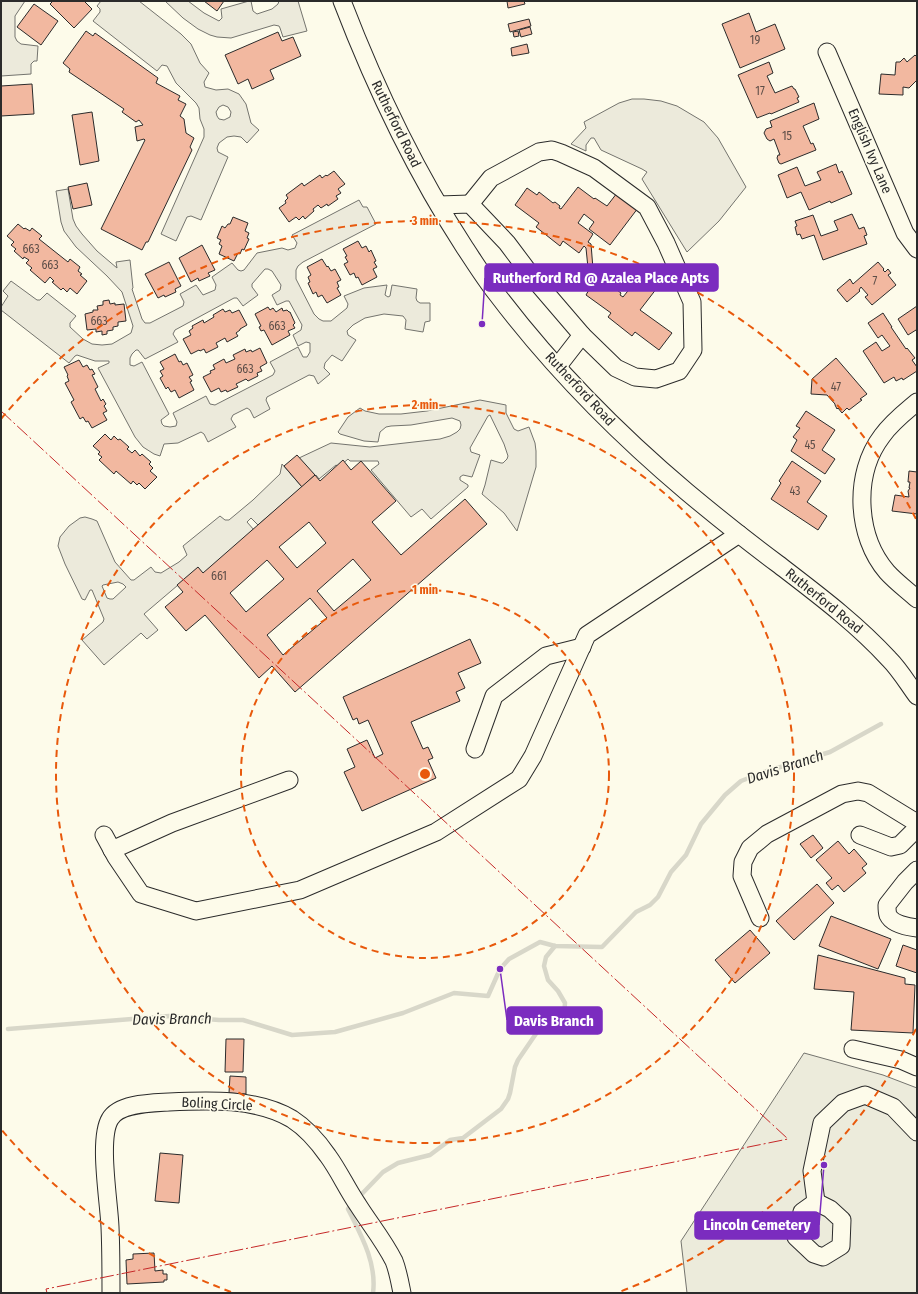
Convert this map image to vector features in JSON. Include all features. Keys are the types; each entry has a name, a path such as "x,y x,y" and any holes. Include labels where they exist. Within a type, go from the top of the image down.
{"street":[{"name":"Rutherford Road","path":"342,1 358,43 386,106 429,190 497,294 577,388 628,440 696,500 848,618 891,661 917,696"},
{"name":"English Ivy Lane","path":"827,52 905,233 917,249"},
{"path":"439,205 470,204 508,244 534,279 582,335 616,368 635,377 656,379 680,371 693,350 692,302 666,243 647,207 594,168 561,152 552,150 539,152 491,178 470,204"},
{"path":"558,366 582,335"},
{"path":"917,402 893,422 881,436 872,451 864,475 862,496 863,516 867,534 879,560 887,572 917,599"},
{"path":"104,835 141,894 196,911 300,890 436,832 519,779 533,756 587,635 739,534"},
{"path":"475,749 494,696 546,656 582,647"},
{"path":"112,850 172,823 289,780"},
{"path":"760,918 742,876 743,862 750,848 767,834 842,794 858,791 868,793 912,820 917,821"},
{"path":"860,835 891,846 900,844 917,828"},
{"path":"917,870 905,882 887,905 888,914 891,920 908,927 917,928"},
{"path":"853,1049 900,1060 917,1067"},
{"path":"816,1202 812,1171 822,1123 843,1103 865,1095 893,1107 917,1132"},
{"name":"Boling Circle","path":"111,1293 110,1226 105,1135 111,1117 122,1109 140,1104 170,1102 225,1102 248,1104 273,1110 292,1119 313,1137 329,1157 394,1262 402,1293"}],"shaded area":[{"path":"1,1 25,1 15,16 15,37 21,44 38,46 37,61 34,61 31,64 31,74 1,76"},
{"path":"101,1 139,1 181,34 191,44 200,63 209,73 204,82 205,87 216,90 228,89 239,94 246,104 251,123 259,130 247,143 241,137 234,136 227,137 219,143 217,148 218,152 228,157 201,220 191,216 187,217 176,241 161,234 204,137 204,129 200,119 199,108 176,83 167,66 162,65 157,71 93,21 100,12 100,9 97,6","holes":["223,105 228,107 231,112 230,117 224,120 219,119 216,112 219,107"]},
{"path":"165,1 188,1 204,13 219,21 222,18 221,9 249,1 251,1 253,11 257,14 272,9 278,4 279,1 298,1 307,31 283,37 279,26 274,25 231,38 217,37 198,29 183,18"},
{"path":"632,99 661,101 677,106 704,122 718,138 746,187 719,221 687,252 642,179 647,172 601,150 594,138 591,138 586,145 586,151 571,144 586,128 584,122 619,103"},
{"path":"68,189 73,219 76,226 97,251 117,268 116,262 130,260 132,289 142,319 145,323 150,323 183,306 184,302 180,294 196,285 203,295 215,290 216,285 212,277 232,263 238,270 241,271 244,270 257,253 282,248 288,250 295,248 297,243 292,235 359,200 363,207 367,207 376,224 303,262 296,270 296,279 314,314 323,321 331,321 347,308 348,304 344,296 364,288 387,285 385,295 388,297 390,296 392,285 417,289 417,301 420,303 430,303 430,321 425,322 423,332 405,329 406,320 403,316 384,314 365,318 353,325 347,331 348,335 356,340 342,361 332,355 325,363 324,368 330,374 318,384 314,376 309,375 267,397 266,400 270,409 254,418 250,410 247,408 233,415 231,419 236,427 208,442 204,434 201,432 178,443 164,444 160,456 154,454 143,447 135,437 98,368 109,363 109,361 95,361 77,355 69,363 1,310 1,307 8,296 3,291 11,281 37,300 40,300 47,293 76,316 70,323 70,327 83,339 92,344 112,344 131,333 133,326 122,292 76,247 64,231 56,191","holes":["265,269 272,271 281,285 280,290 272,295 277,305 289,301 302,325 301,330 293,335 298,346 306,342 310,343 310,352 307,357 303,357 298,347 270,362 275,371 273,375 215,405 210,404 206,396 173,413 177,422 176,426 164,426 161,420 169,414 142,362 134,366 130,365 130,358 132,354 138,350 145,359 178,342 173,334 175,330 234,298 237,298 243,306 258,295 252,287 252,284"]},
{"path":"480,400 506,405 506,413 514,429 518,431 529,427 535,443 536,467 517,531 504,513 482,494 491,460 503,463 508,456 490,415 470,448 471,452 480,455 472,477 463,475 460,477 460,480 468,485 468,487 431,519 422,509 411,517 371,470 379,464 378,461 350,461 348,459 339,467 336,465 319,479 299,458 331,443 370,447 440,439 457,432 461,425 460,421 452,418 411,425 386,427 380,432 378,442 364,441 340,434 338,432 348,417 360,408 365,411 379,414 401,414 427,411"},
{"path":"282,464 302,487 258,525 251,518 247,522 254,530 203,574 198,568 144,614 158,630 147,639 141,633 104,665 82,640 103,622 104,619 92,590 90,590 85,600 82,599 58,546 60,537 69,526 80,518 85,517 97,521 115,562 131,580 134,580 151,567 155,572 161,573 179,562 187,555 183,546 220,516 225,520 229,520 253,500 280,474","holes":["118,582 126,587 113,599 107,598 102,586 103,585"]},
{"path":"804,1053 883,1075 917,1088 917,1293 687,1293 681,1241"}],"building":[{"path":"53,1 84,1 92,9 74,28 50,4"},
{"path":"204,1 224,1 217,11"},
{"path":"507,1 524,1 525,4 508,8"},
{"path":"34,4 58,21 41,45 17,27"},
{"path":"749,13 756,32 775,24 785,49 740,68 722,24"},
{"path":"529,19 531,26 510,32 508,24"},
{"path":"530,27 532,34 521,37 519,30"},
{"path":"86,31 93,36 95,33 158,78 156,83 180,96 178,100 186,104 180,116 184,119 186,133 194,138 190,147 192,150 148,242 146,242 142,250 101,229 145,140 137,141 135,127 143,125 139,120 136,122 122,112 124,109 69,72 70,69 63,63"},
{"path":"518,31 519,36 514,37 513,32"},
{"path":"278,32 282,41 293,37 301,56 270,70 274,79 252,89 248,79 238,84 225,55"},
{"path":"527,44 529,53 512,56 511,48"},
{"path":"915,55 917,57 917,80 909,88 903,87 903,95 879,94 881,74 895,75 896,62 900,62 904,58 907,62"},
{"path":"769,62 773,73 767,76 775,93 792,86 799,97 797,98 799,102 771,114 770,113 757,118 738,75"},
{"path":"32,84 34,114 1,116 1,86"},
{"path":"814,103 819,119 803,126 811,144 813,143 816,150 781,164 779,163 777,158 778,155 780,155 774,139 770,141 764,133 766,129 772,127 770,121"},
{"path":"92,112 99,161 80,165 72,115"},
{"path":"836,164 839,173 842,171 852,194 809,210 801,192 787,198 778,175 797,167 805,186 821,180 817,172"},
{"path":"334,171 345,184 338,189 341,193 336,196 338,199 328,206 327,204 321,208 318,205 305,219 303,216 299,220 296,217 289,222 279,208 286,203 285,201 288,198 286,195 302,183 304,186 320,175 322,178"},
{"path":"87,183 92,205 73,209 68,187"},
{"path":"578,187 594,199 595,198 607,206 617,193 638,208 610,245 589,229 594,222 584,214 578,223 593,234 588,242 591,244 594,281 606,290 610,285 621,293 620,295 623,297 640,276 657,288 640,310 672,333 659,350 635,332 632,336 608,317 611,313 586,295 590,288 586,248 584,246 579,253 563,241 560,246 536,227 539,223 515,205 527,188 537,195 539,192 553,203 555,202 561,209"},
{"path":"852,214 859,229 864,227 867,235 864,236 867,244 823,260 814,235 802,239 800,234 797,235 795,227 797,226 795,221 813,215 821,236 838,230 834,221"},
{"path":"233,217 248,223 245,231 249,233 247,238 249,239 244,250 242,249 240,254 238,253 234,261 219,254 222,246 219,244 221,240 217,238 222,226 225,228 228,224 230,224"},
{"path":"18,224 24,229 25,228 30,231 32,228 42,236 39,239 68,262 70,259 80,267 78,271 82,274 80,275 87,281 77,294 70,288 67,292 63,288 61,290 52,282 54,281 50,277 45,283 30,270 32,268 26,263 29,260 24,257 23,259 14,251 16,249 11,245 14,242 7,236"},
{"path":"358,241 362,248 366,246 369,252 371,250 377,267 373,269 377,277 362,285 354,273 350,275 344,264 348,262 345,257 347,256 343,249"},
{"path":"202,245 215,270 208,273 210,276 199,281 198,278 191,282 179,258"},
{"path":"322,259 331,271 335,269 341,280 337,282 339,287 337,288 341,295 327,303 322,295 318,297 316,292 313,294 308,283 310,282 308,277 311,275 307,267"},
{"path":"169,262 181,286 175,289 176,292 165,297 164,295 158,298 145,274"},
{"path":"878,262 885,272 888,269 891,273 888,275 896,285 872,305 865,297 868,295 861,287 859,290 860,291 847,302 837,290 850,279 853,284"},
{"path":"109,300 110,304 124,304 126,321 118,322 118,326 113,327 113,330 107,331 107,334 102,335 102,331 96,332 96,329 87,330 85,314 93,312 93,310 98,310 97,306 103,305 103,301"},
{"path":"917,306 917,332 916,330 908,335 898,319"},
{"path":"268,307 270,310 273,308 276,312 282,308 283,311 287,310 290,312 295,323 293,325 295,328 288,331 290,335 272,345 264,330 261,331 259,327 261,326 255,314"},
{"path":"223,309 225,312 230,310 232,313 239,310 247,325 236,333 238,336 227,342 225,338 216,343 218,347 206,353 204,349 191,354 183,339 191,335 189,331 193,328 192,326 203,320 204,323"},
{"path":"883,313 906,349 907,348 915,358 912,360 917,367 917,371 903,380 902,378 896,381 894,377 884,383 863,351 876,342 882,351 890,346 882,335 878,338 868,323"},
{"path":"260,348 267,363 260,367 262,371 257,373 258,376 248,381 246,379 236,384 238,387 227,392 226,390 221,392 219,388 211,392 203,377 215,369 213,365 224,359 226,363 235,359 233,355 245,349 246,352 251,350 252,352"},
{"path":"175,354 179,362 181,361 183,365 187,363 193,375 189,377 192,381 190,382 194,390 179,398 175,390 171,392 168,387 166,389 160,378 163,376 160,371 164,369 160,362"},
{"path":"836,358 867,394 849,410 847,408 842,413 838,408 837,409 835,404 827,395 811,394 812,379"},
{"path":"79,360 83,367 87,365 90,370 92,369 95,374 92,375 98,387 95,389 101,401 103,399 106,404 104,406 107,411 103,413 107,420 92,428 88,421 86,422 83,417 80,419 71,402 74,400 65,383 69,381 64,367"},
{"path":"806,411 835,430 822,450 835,459 825,474 791,451 797,440 793,437 800,428 796,426"},
{"path":"105,434 111,440 114,436 118,440 120,439 129,447 127,449 132,453 135,450 140,456 142,454 151,462 149,464 153,468 150,471 157,477 145,489 139,483 137,485 133,481 131,484 116,471 114,474 99,460 102,457 98,454 100,452 93,446"},
{"path":"297,455 315,475 302,487 284,466"},
{"path":"343,460 351,470 361,461 396,501 372,522 401,555 465,499 487,524 295,692 272,666 259,678 205,615 186,631 165,607 183,592 177,585 198,567 203,573 315,475 320,481","holes":["309,522 326,543 297,568 279,547","353,559 371,580 334,611 317,591","267,560 284,579 246,612 230,593","310,598 327,618 283,655 267,635"]},
{"path":"792,461 821,481 807,502 827,516 818,530 771,499 781,483 779,481"},
{"path":"909,471 917,472 917,514 892,511 895,495 909,497"},
{"path":"470,639 481,663 458,673 465,688 456,692 460,701 411,722 423,749 428,747 433,758 428,760 436,778 362,811 344,772 355,767 347,749 367,740 375,758 383,754 368,720 359,724 357,718 353,720 343,697"},
{"path":"813,835 823,848 811,858 800,844"},
{"path":"838,841 849,854 854,849 867,864 862,868 866,873 844,892 838,885 832,890 826,883 832,878 816,860"},
{"path":"817,884 834,903 794,940 776,921"},
{"path":"831,916 891,939 878,969 819,946"},
{"path":"750,930 770,953 735,983 715,960"},
{"path":"903,945 917,950 917,973 896,966"},
{"path":"818,955 905,978 905,984 915,985 913,1033 851,1030 854,992 814,989"},
{"path":"226,1039 244,1039 243,1072 225,1072"},
{"path":"230,1076 246,1077 246,1094 229,1093"},
{"path":"160,1153 183,1155 179,1203 155,1201"},
{"path":"154,1253 155,1271 163,1270 163,1274 167,1274 167,1280 164,1280 164,1282 127,1284 126,1260 133,1259 133,1254"}],"waterway":[{"name":"Davis Branch","path":"8,1029 169,1016 219,1020 243,1020 292,1035 335,1032 403,1013 454,993 488,996 500,969 509,959 540,942 555,946 602,947 636,912 650,905 658,897 671,872 686,855 701,824 725,795 741,781 764,772 830,752 881,724"},
{"path":"357,1199 383,1172 398,1163 430,1155 450,1140 463,1138 501,1109 508,1099 518,1060 544,1022 556,1022 564,1016 565,1003 558,991 548,980 544,966 546,957 555,946"},
{"path":"352,1204 348,1209 363,1239 373,1271 373,1293"}],"power":[{"path":"1,411 788,1139 46,1289 47,1293"}],"place":[{"name":"Rutherford Rd @ Azalea Place Apts","path":"482,324"},
{"name":"Davis Branch","path":"500,969"},
{"name":"Lincoln Cemetery","path":"824,1165"}]}
